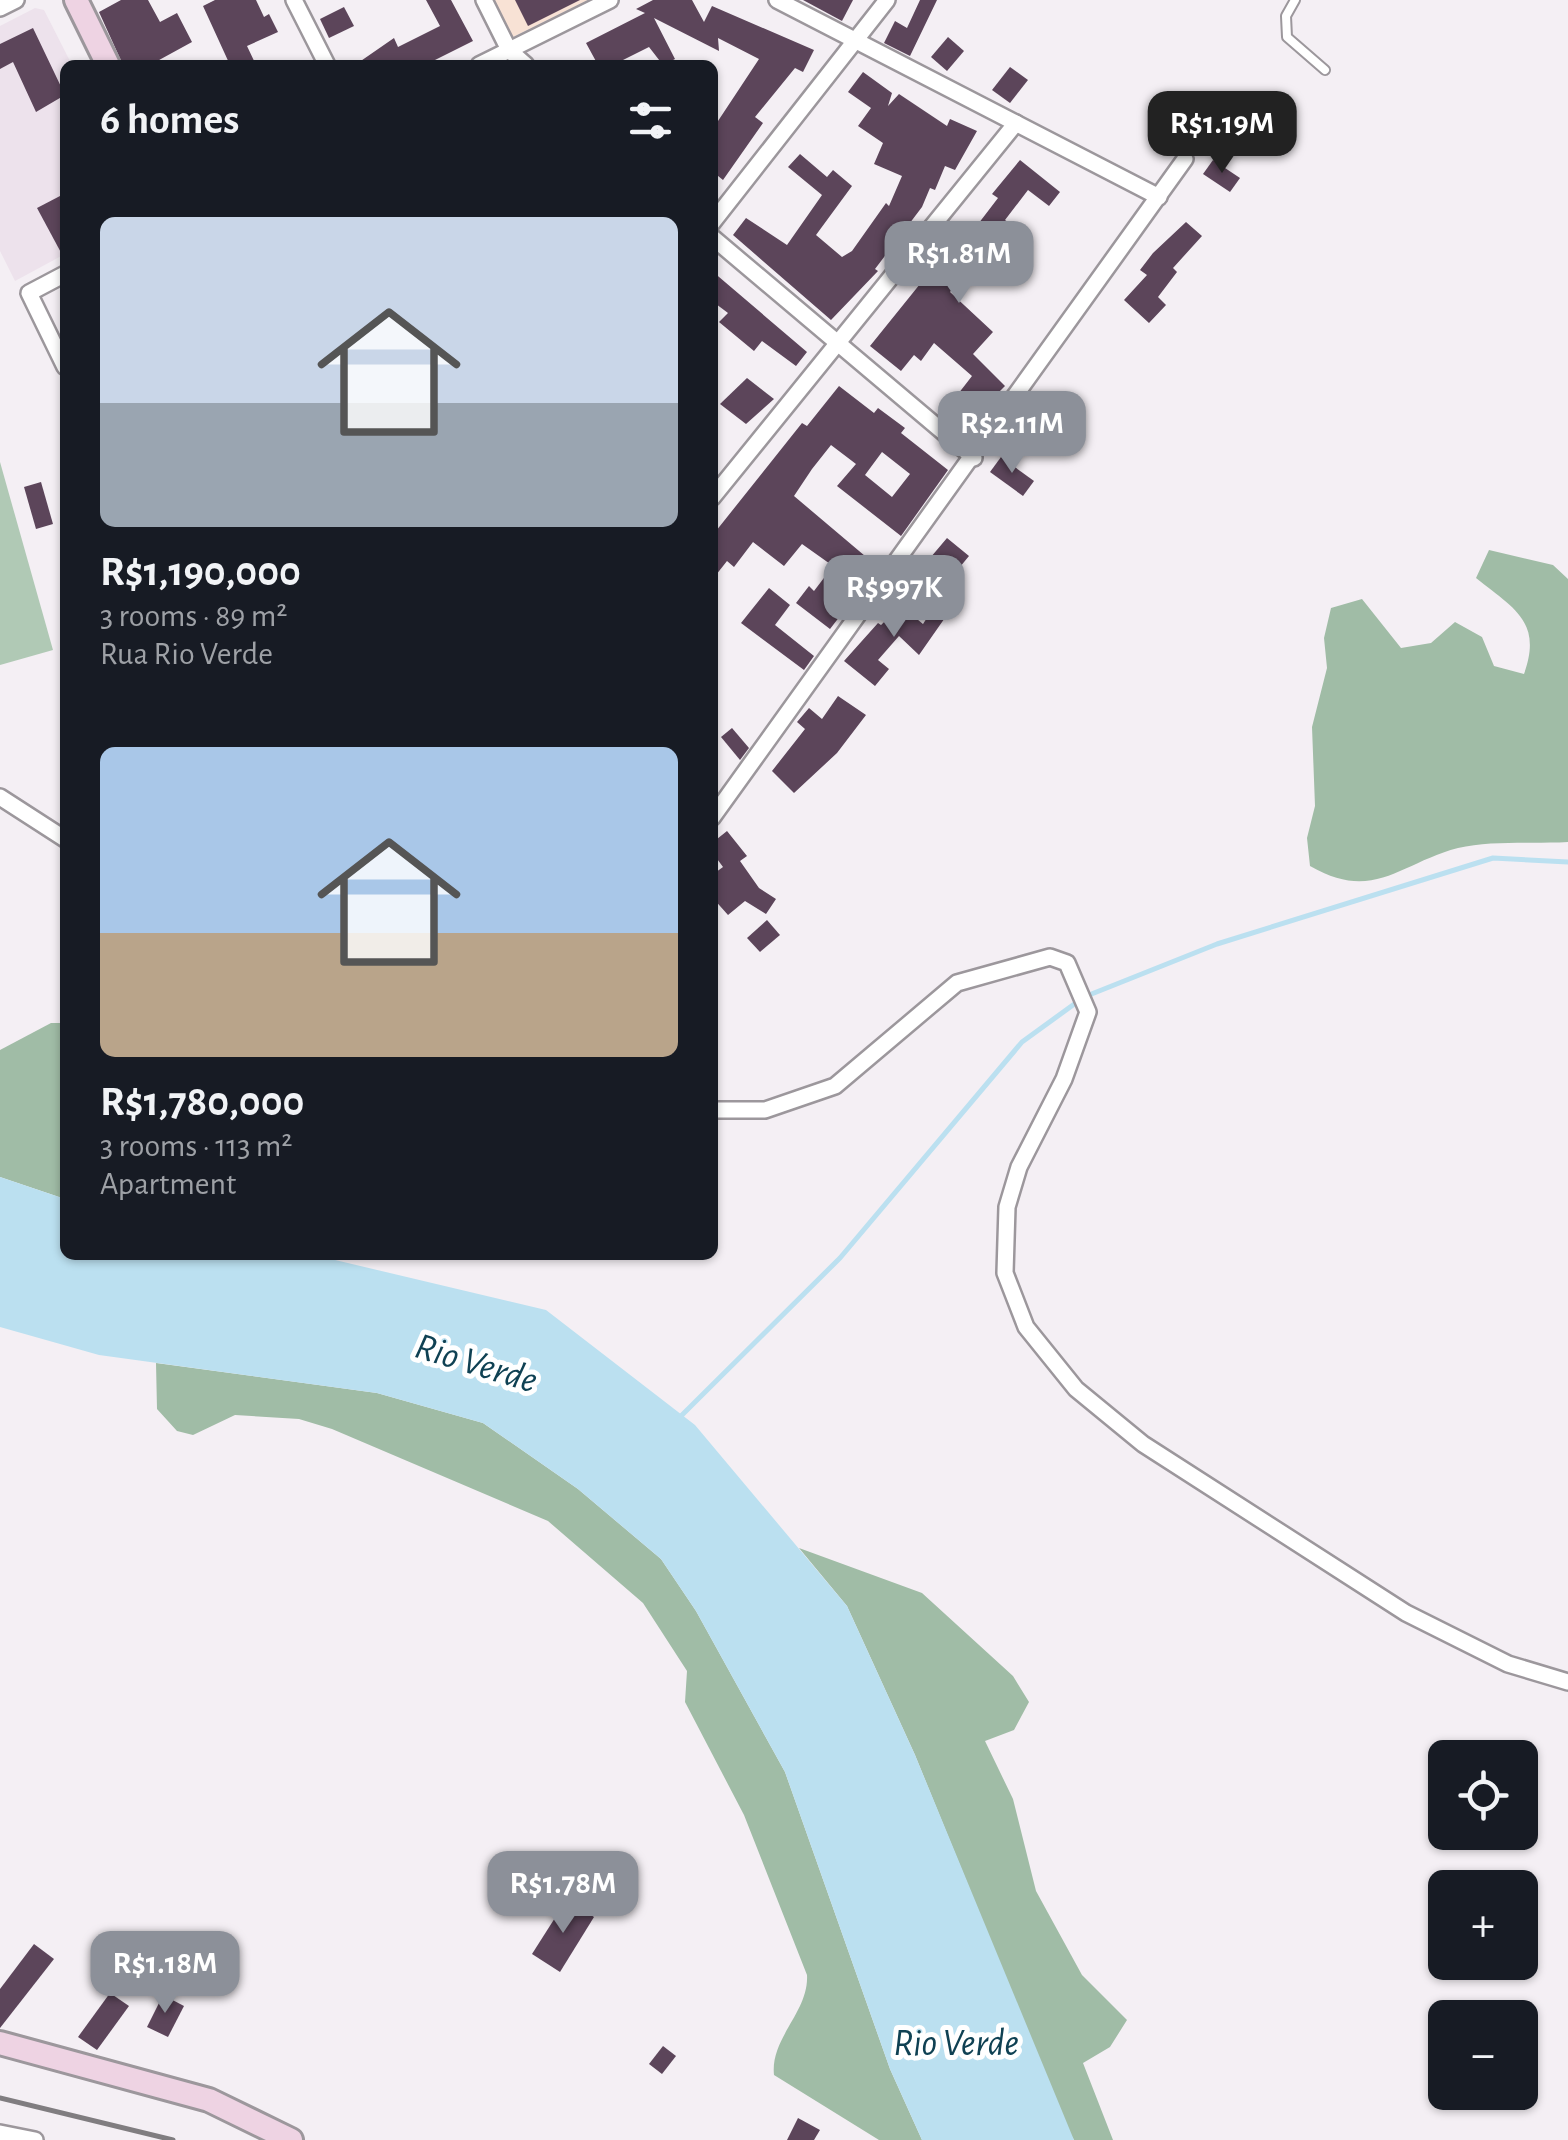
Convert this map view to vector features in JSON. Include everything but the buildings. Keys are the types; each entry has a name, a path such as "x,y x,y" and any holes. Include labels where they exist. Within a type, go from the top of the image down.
{"street":[{"path":"0,8 16,0"},
{"path":"76,0 106,60"},
{"path":"294,0 324,60"},
{"path":"484,0 510,50 521,60"},
{"path":"489,60 610,0"},
{"path":"777,0 1159,196"},
{"path":"718,216 887,0"},
{"path":"718,490 1016,123"},
{"path":"718,810 1185,160"},
{"path":"718,242 974,458"},
{"path":"60,277 29,293 60,357"},
{"path":"0,798 60,836"},
{"path":"718,1110 765,1110 835,1086 957,983 1050,956 1067,963 1088,1012 1064,1079 1019,1167 1008,1207 1005,1273 1026,1327 1076,1389 1143,1444 1406,1613 1508,1664 1568,1682"},
{"path":"0,2042 209,2100 291,2140"},
{"path":"0,2133 35,2140"}],"lane":[{"path":"1295,0 1286,16 1286,37 1325,70"}],"shaded area":[{"path":"492,0 588,0 511,38"},
{"path":"35,8 44,10 69,60 60,60 60,257 15,281 0,251 0,26"}],"green space":[{"path":"0,462 53,650 0,665"},
{"path":"1489,550 1553,565 1568,579 1568,842 1458,848 1370,881 1332,876 1310,866 1307,838 1315,806 1312,727 1327,668 1324,638 1331,608 1362,599 1401,648 1431,643 1455,622 1482,637 1494,666 1524,674 1530,641 1527,628 1512,608 1476,578"},
{"path":"51,1023 60,1023 60,1197 0,1177 0,1050"},
{"path":"156,1363 377,1393 483,1423 578,1489 661,1559 696,1611 785,1772 890,2069 922,2140 879,2140 774,2075 778,2049 802,2001 807,1975 744,1815 685,1702 687,1671 643,1603 548,1521 332,1429 299,1419 235,1415 193,1435 177,1431 157,1409"},
{"path":"799,1548 922,1593 1013,1676 1029,1702 1014,1730 985,1741 1013,1799 1036,1891 1082,1975 1127,2020 1110,2047 1083,2063 1113,2140 1074,2140 1067,2128 915,1755 847,1606"}],"water":[{"name":"Rio Verde","path":"0,1177 60,1197 60,1260 335,1260 546,1310 695,1425 847,1606 915,1755 1074,2140 922,2140 890,2069 785,1772 696,1611 661,1559 578,1489 483,1423 377,1393 99,1355 0,1327"}],"waterway":[{"path":"680,1417 840,1258 1022,1042 1084,997 1217,944 1493,858 1568,862"}],"railway":[{"path":"0,2098 173,2140"}]}
